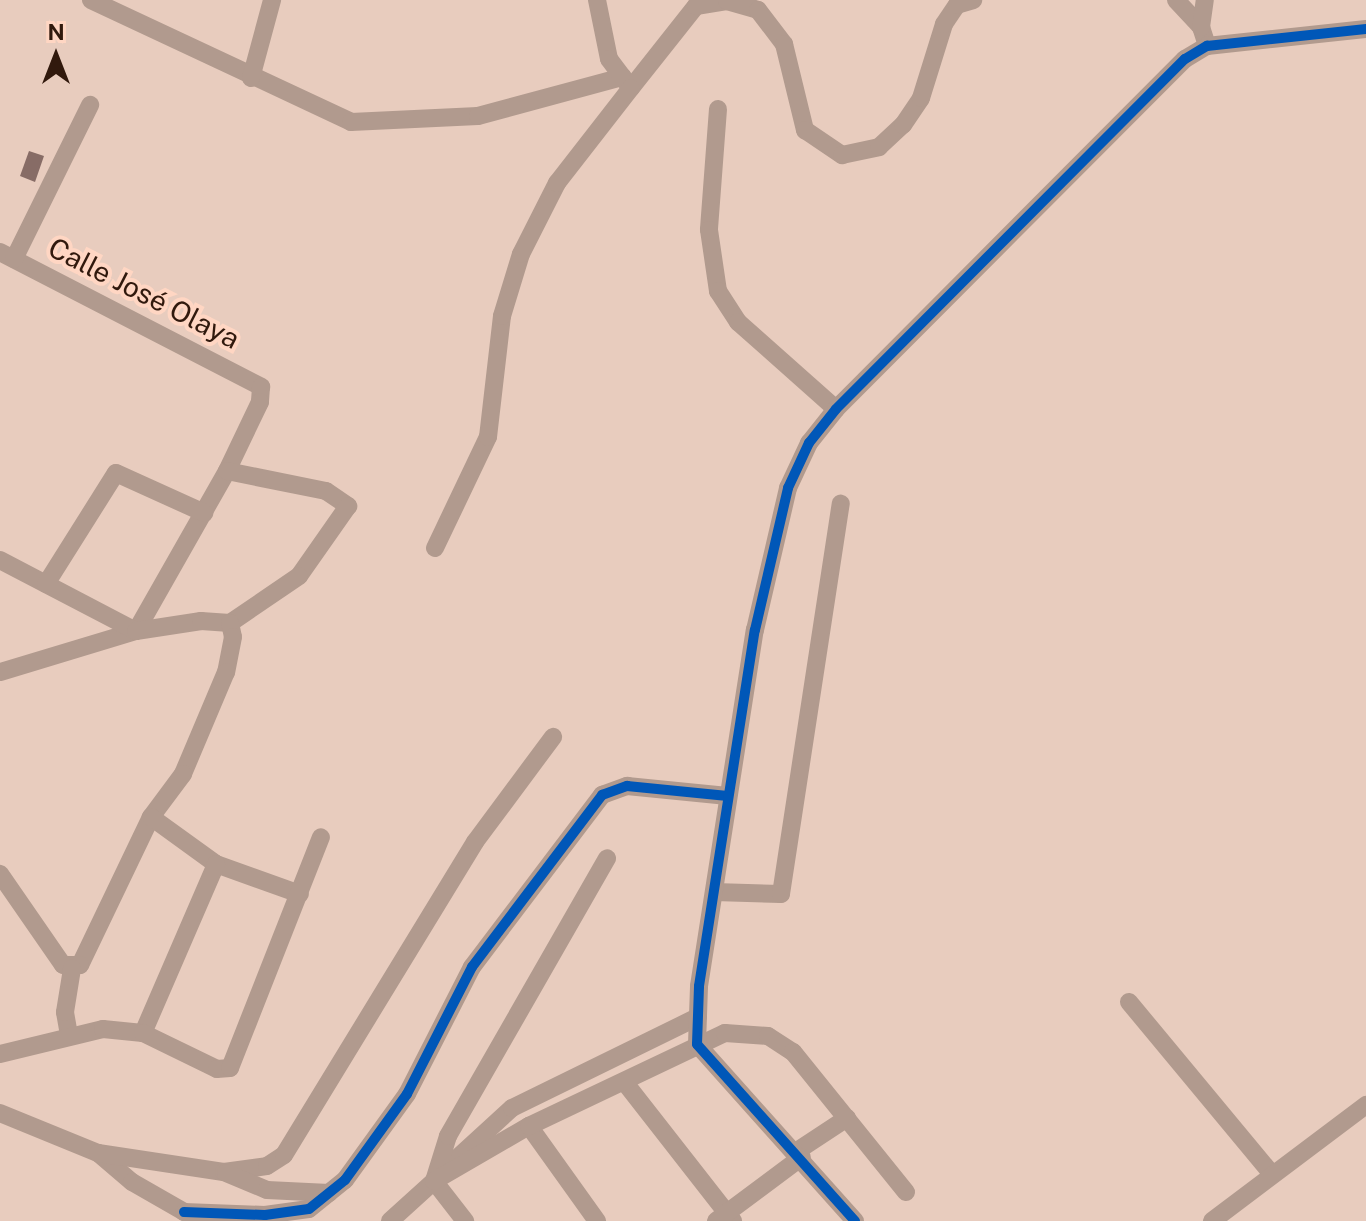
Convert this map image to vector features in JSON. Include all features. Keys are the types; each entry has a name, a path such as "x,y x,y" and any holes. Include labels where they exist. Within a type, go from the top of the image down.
{"street":[{"path":"91,0 251,78 351,122 478,116 627,83"},
{"path":"251,78 272,0"},
{"path":"597,0 609,59 627,83"},
{"path":"435,548 488,437 502,316 521,254 557,183 627,83 696,6 727,1 758,10 784,44 805,130 814,142 842,155 879,147 921,98 944,24 957,5 973,0"},
{"path":"1176,0 1201,27 1207,46"},
{"path":"1201,27 1205,0"},
{"path":"855,1221 799,1154 697,1044 714,892 755,630 788,488 809,443 836,409 1185,59 1207,46 1366,29"},
{"path":"7,256 90,105"},
{"path":"718,109 709,230 718,291 738,322 836,409"},
{"name":"Calle José Olaya","path":"7,256 261,387 260,402 227,471"},
{"path":"0,672 136,631 230,623 299,576 348,506 326,491 227,471 136,631"},
{"path":"46,584 109,477 131,476 204,513"},
{"path":"714,892 781,894 841,504"},
{"path":"0,560 136,631"},
{"path":"72,969 80,965 151,817 183,774 226,672 230,623"},
{"path":"224,1172 267,1166 284,1155 475,842 553,737"},
{"path":"184,1212 265,1215 309,1209 329,1193 407,1094 472,967 516,903 602,795 627,786 728,796"},
{"path":"151,817 216,864 300,894"},
{"path":"0,1054 103,1029 143,1033 217,1069 230,1068 321,837"},
{"path":"434,1181 448,1136 607,858"},
{"path":"143,1033 216,864"},
{"path":"0,874 72,969 65,1012 69,1035"},
{"path":"1129,1002 1271,1173"},
{"path":"390,1221 512,1108 698,1017"},
{"path":"434,1181 529,1126 626,1084 697,1044 725,1033 768,1036 793,1052 906,1192"},
{"path":"626,1084 725,1218 799,1154 847,1118"},
{"path":"1212,1221 1237,1214 1271,1173 1366,1105"},
{"path":"0,1113 98,1153 224,1172 267,1190 329,1193"},
{"path":"529,1126 597,1221"},
{"path":"98,1153 132,1182 201,1221"},
{"path":"434,1181 465,1221"}],"building":[{"path":"29,151 44,156 35,182 20,176"}],"cycle path":[{"path":"855,1221 697,1044 699,986 755,630 788,488 809,443 836,409 1185,59 1207,46 1366,29"},
{"path":"184,1212 265,1215 309,1209 345,1180 407,1094 472,967 602,795 627,786 728,796"}]}
